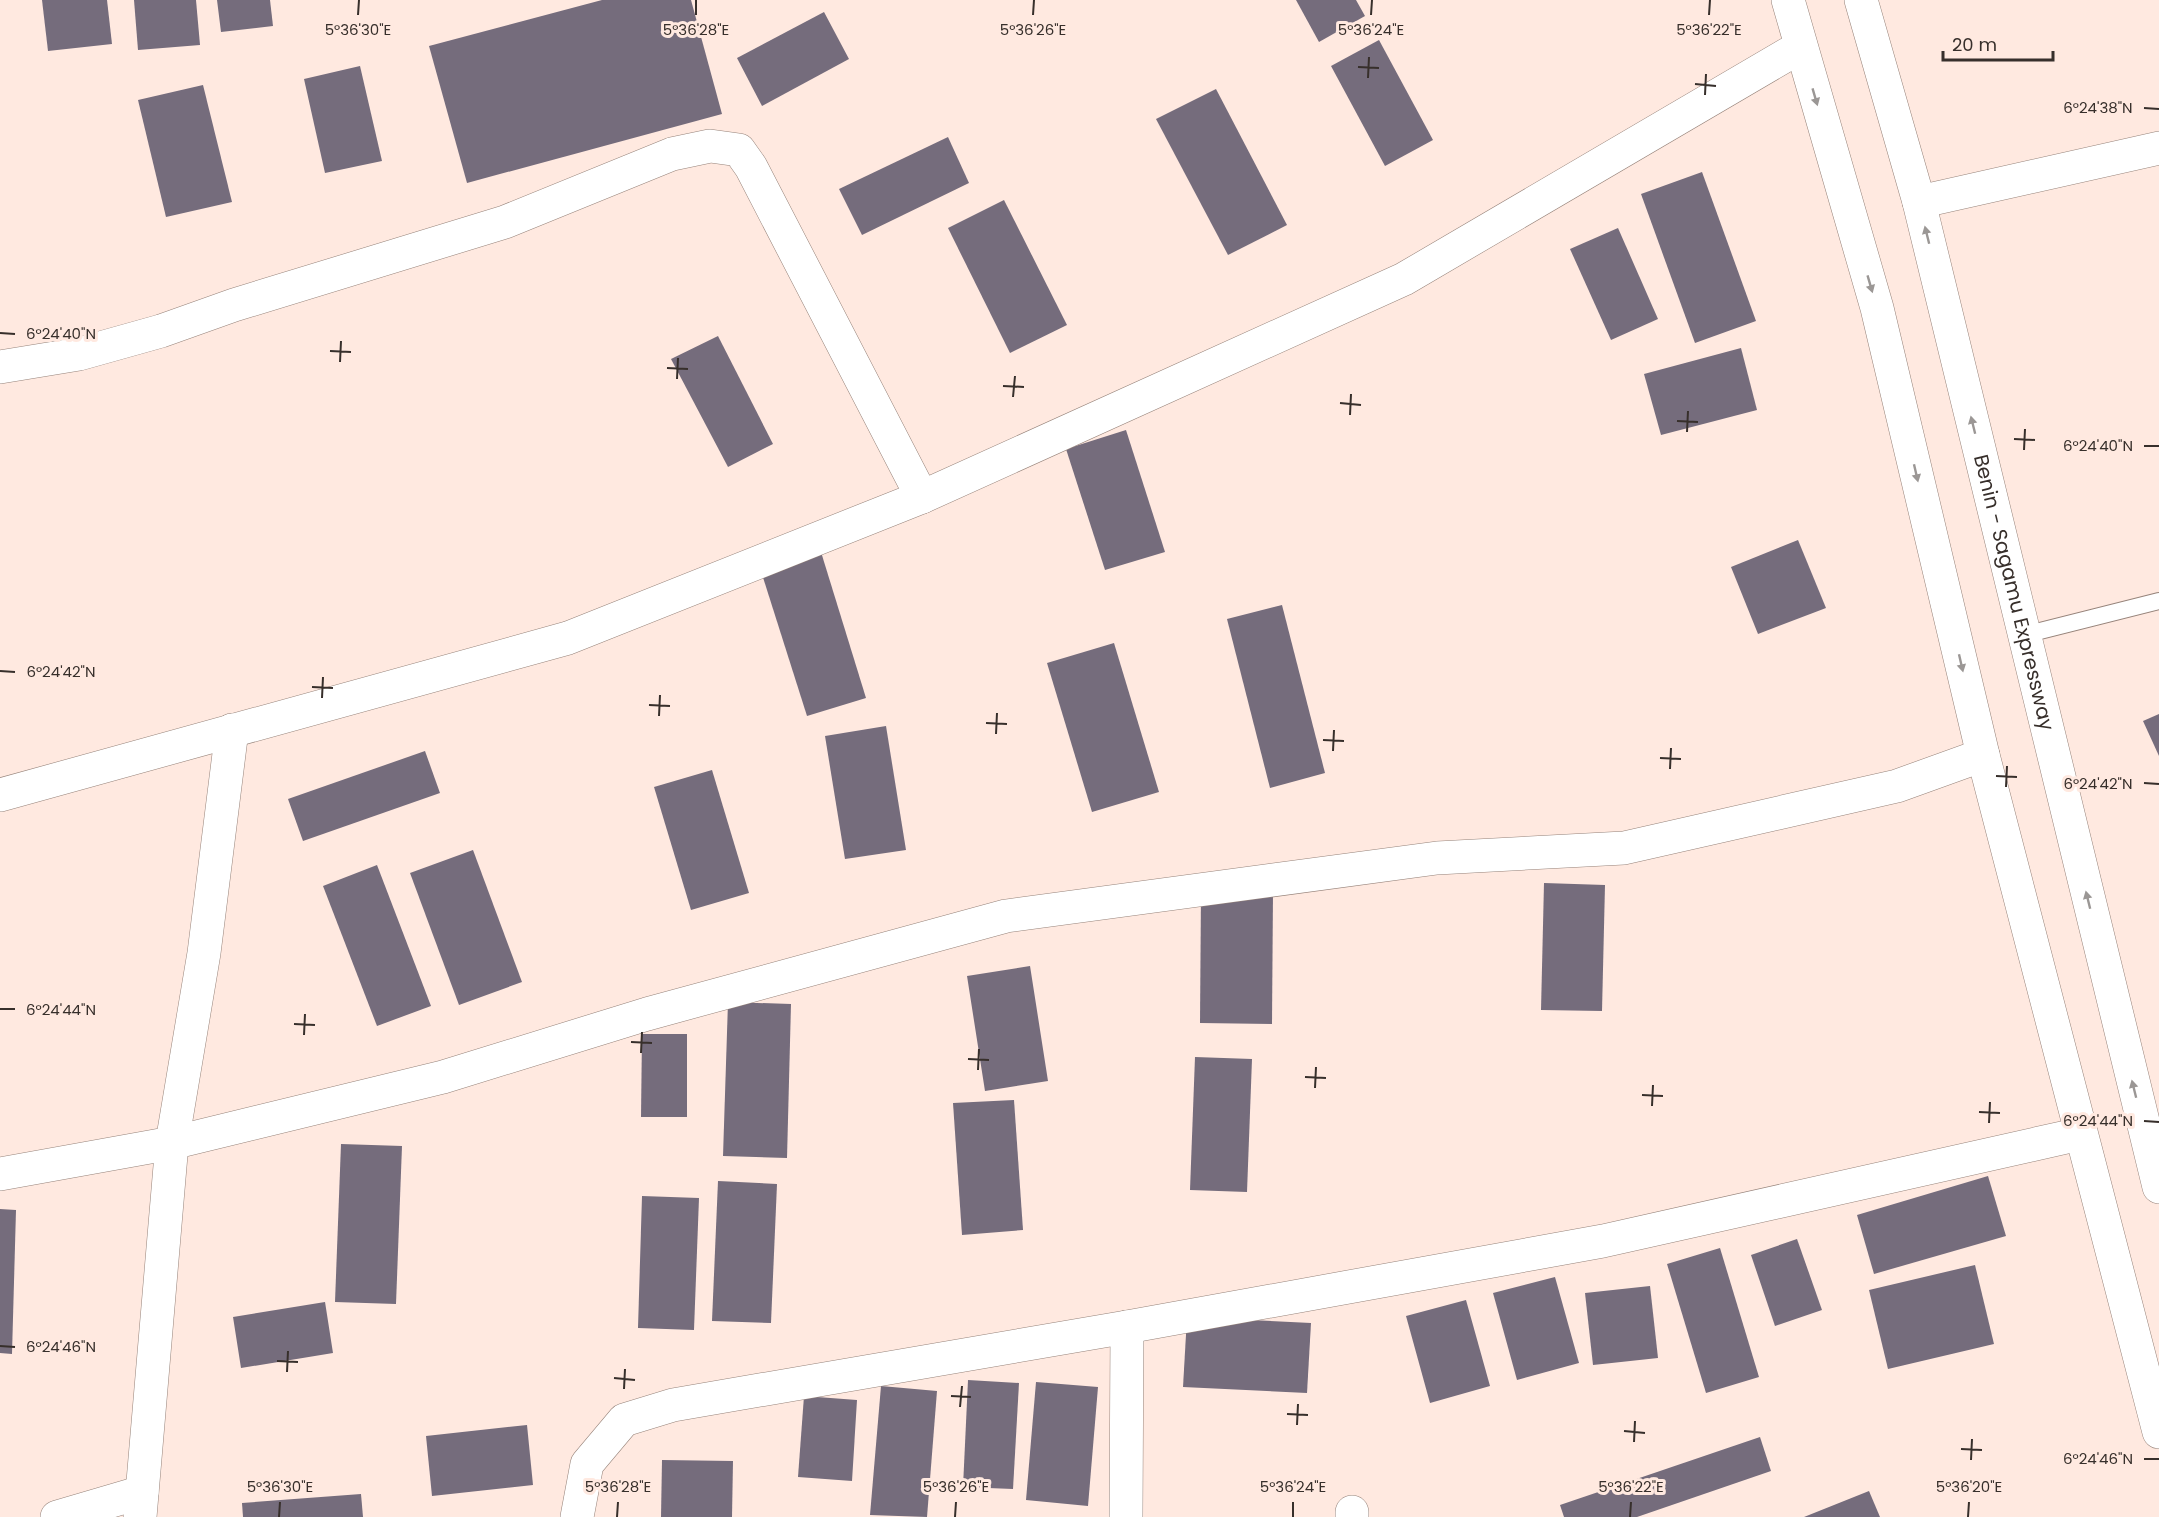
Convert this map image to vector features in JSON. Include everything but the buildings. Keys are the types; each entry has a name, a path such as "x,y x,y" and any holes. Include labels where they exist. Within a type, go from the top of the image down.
{"main road":[{"path":"1788,0 1877,308 1983,755 2159,1432"},
{"name":"Benin - Sagamu Expressway","path":"1861,0 1919,202 2159,1187"},
{"path":"0,795 568,638 922,497 1404,279 1800,47"},
{"path":"0,367 80,354 161,331 245,302 505,222 672,154 710,146 740,150 751,167 922,497"},
{"path":"1919,202 2159,148"},
{"path":"57,1517 141,1505 172,1143 204,953 232,730"},
{"path":"0,1174 172,1143 443,1077 658,1011 1006,916 1437,858 1624,848 1897,786 1983,755"},
{"path":"577,1517 587,1464 624,1420 673,1405 1126,1327 1603,1241 2080,1134"},
{"path":"1126,1327 1126,1517"}],"lane":[{"path":"2024,635 2159,601"}]}
